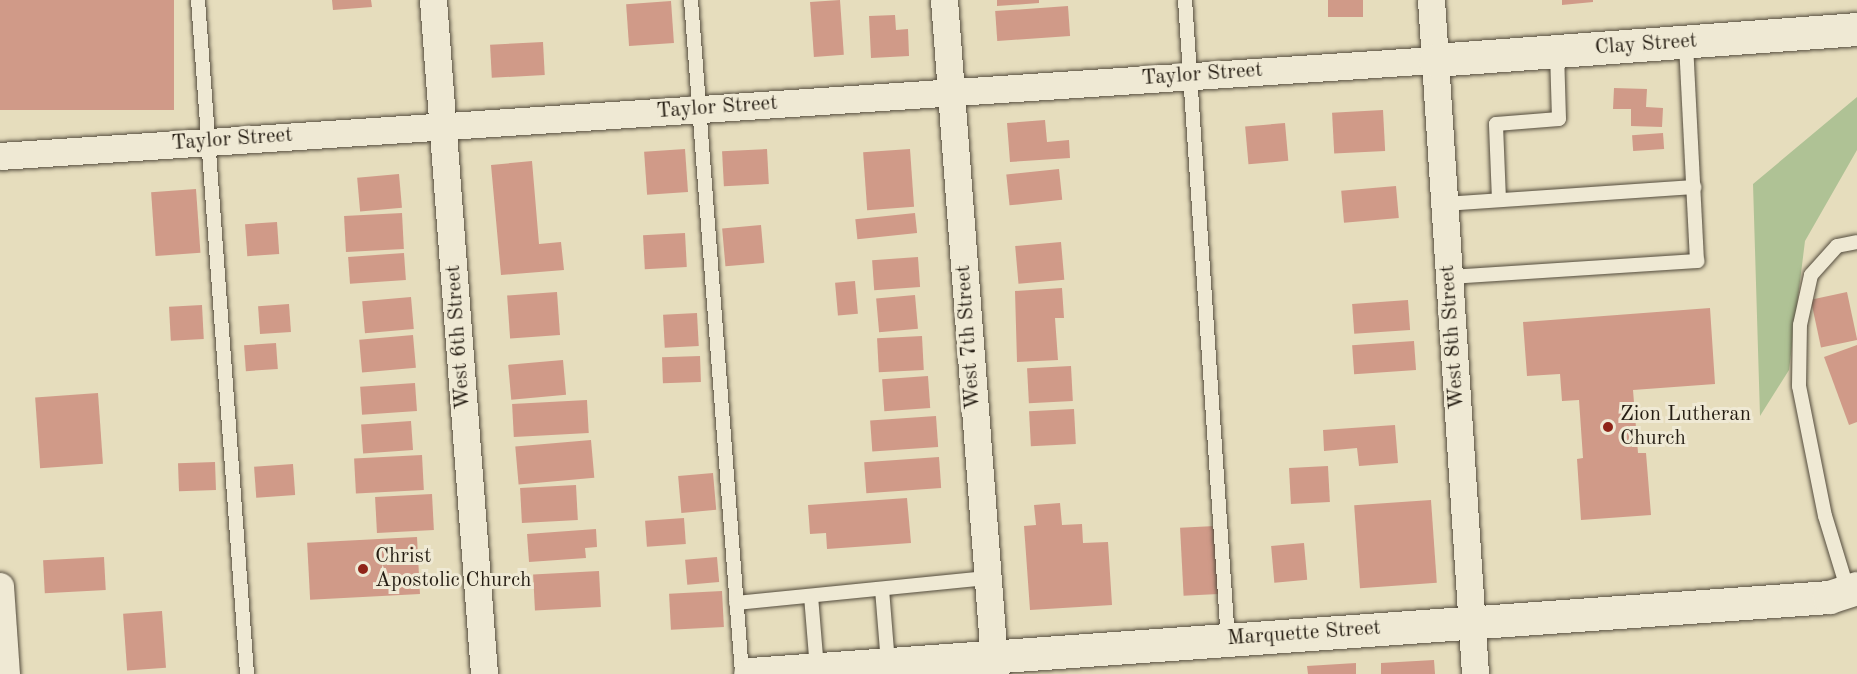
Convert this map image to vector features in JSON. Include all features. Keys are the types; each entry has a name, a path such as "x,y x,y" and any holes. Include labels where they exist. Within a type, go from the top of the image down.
{"street":[{"name":"West 6th Street","path":"433,0 484,674"},
{"name":"West 7th Street","path":"944,0 994,665"},
{"name":"West 8th Street","path":"1431,0 1474,674"},
{"name":"Clay Street","path":"1435,60 1857,29"},
{"name":"Taylor Street","path":"0,156 1435,60"},
{"path":"0,586 6,674"},
{"name":"Marquette Street","path":"750,674 888,664 994,665 1228,640 1829,597 1852,589"}],"lane":[{"path":"198,0 247,674"},
{"path":"691,0 742,674"},
{"path":"1185,0 1228,640"},
{"path":"1449,277 1698,261 1686,42"},
{"path":"1499,200 1496,124 1559,119 1557,52"},
{"path":"1444,204 1694,187"},
{"path":"1852,589 1825,516 1815,453 1799,386 1800,325 1811,275 1837,246 1857,242"},
{"path":"736,603 987,578"},
{"path":"882,589 888,664"},
{"path":"811,596 817,669"}],"green space":[{"path":"1857,97 1857,150 1805,241 1789,370 1760,416 1753,184"}],"building":[{"path":"0,0 174,0 174,110 0,110"},
{"path":"332,0 371,0 372,7 333,10"},
{"path":"840,0 844,55 814,57 810,2"},
{"path":"997,0 1039,0 1039,3 997,6"},
{"path":"1328,0 1363,0 1363,17 1328,17"},
{"path":"1562,0 1593,0 1593,2 1562,5"},
{"path":"671,1 674,43 629,46 626,4"},
{"path":"1068,6 1070,36 997,41 995,11"},
{"path":"895,15 896,30 908,29 909,56 871,58 869,16"},
{"path":"543,42 545,75 492,78 490,45"},
{"path":"1614,88 1647,89 1646,107 1663,108 1662,127 1631,126 1631,109 1613,109"},
{"path":"1383,110 1385,151 1334,154 1332,113"},
{"path":"1045,120 1047,142 1069,140 1070,158 1010,162 1007,123"},
{"path":"1285,123 1288,161 1248,164 1245,126"},
{"path":"1663,133 1664,149 1633,151 1632,135"},
{"path":"685,149 688,192 647,195 644,152"},
{"path":"767,149 769,184 724,186 722,151"},
{"path":"910,149 914,207 867,210 863,152"},
{"path":"532,161 539,244 561,242 564,270 501,275 491,165"},
{"path":"1059,169 1062,200 1010,205 1006,175"},
{"path":"399,174 402,208 360,212 357,178"},
{"path":"1396,186 1399,218 1344,223 1341,191"},
{"path":"196,189 200,253 156,256 151,192"},
{"path":"402,213 404,249 346,252 344,216"},
{"path":"915,213 917,233 857,239 855,219"},
{"path":"277,222 279,254 247,256 245,224"},
{"path":"761,225 764,263 725,266 722,228"},
{"path":"685,233 687,267 645,269 643,235"},
{"path":"1061,242 1064,280 1018,284 1015,246"},
{"path":"404,253 406,280 350,284 348,257"},
{"path":"918,257 920,287 874,290 872,260"},
{"path":"855,281 858,314 838,316 835,283"},
{"path":"1062,288 1064,318 1055,318 1058,360 1017,362 1015,291"},
{"path":"557,292 560,335 510,338 507,295"},
{"path":"1847,292 1857,340 1821,348 1811,300"},
{"path":"915,295 918,329 879,332 876,298"},
{"path":"411,297 414,329 365,333 362,301"},
{"path":"1408,300 1410,330 1354,334 1352,304"},
{"path":"289,304 291,332 260,334 258,306"},
{"path":"202,305 204,339 171,341 169,307"},
{"name":"Zion Lutheran Church","path":"1710,308 1715,384 1633,390 1638,453 1646,453 1651,515 1581,520 1577,459 1583,458 1579,400 1562,401 1560,374 1527,376 1523,322"},
{"path":"697,313 699,346 665,348 663,315"},
{"path":"413,335 416,368 362,373 359,340"},
{"path":"922,336 924,370 879,372 877,338"},
{"path":"1414,341 1416,370 1354,374 1352,345"},
{"path":"276,343 278,369 246,371 244,345"},
{"path":"1857,345 1857,422 1849,425 1824,357"},
{"path":"700,356 701,382 663,383 662,357"},
{"path":"563,360 566,395 511,400 508,365"},
{"path":"1071,366 1073,401 1029,403 1027,368"},
{"path":"928,376 930,408 884,411 882,379"},
{"path":"415,383 417,411 362,415 360,387"},
{"path":"98,393 103,464 40,468 35,397"},
{"path":"587,400 589,433 514,437 512,404"},
{"path":"1074,409 1076,444 1031,446 1029,411"},
{"path":"936,416 938,447 872,452 870,421"},
{"path":"411,421 413,450 363,453 361,424"},
{"path":"1395,425 1398,463 1359,466 1357,448 1324,451 1323,430"},
{"path":"591,440 594,478 519,484 515,447"},
{"path":"422,455 424,490 356,494 354,459"},
{"path":"939,457 941,488 866,493 864,462"},
{"path":"215,462 216,490 179,491 178,463"},
{"path":"293,464 295,495 256,498 254,467"},
{"path":"1328,466 1330,502 1291,504 1289,468"},
{"path":"713,473 716,510 681,513 678,476"},
{"path":"576,485 578,520 522,523 520,488"},
{"path":"432,494 434,530 377,533 375,497"},
{"path":"907,498 911,543 827,549 826,533 810,534 808,505"},
{"path":"1431,500 1437,583 1360,588 1354,505"},
{"path":"1060,503 1062,525 1082,524 1083,543 1108,542 1112,605 1030,610 1024,526 1036,525 1034,505"},
{"path":"684,518 686,544 647,547 645,521"},
{"path":"1215,526 1219,594 1184,596 1180,528"},
{"path":"596,529 597,547 585,548 586,558 529,562 527,534"},
{"name":"Christ Apostolic Church","path":"417,537 420,594 310,600 307,543"},
{"path":"1304,543 1307,580 1274,583 1271,546"},
{"path":"104,557 106,590 45,593 43,560"},
{"path":"717,557 719,582 687,585 685,560"},
{"path":"599,571 601,607 535,610 533,574"},
{"path":"722,591 724,627 671,630 669,594"},
{"path":"162,611 166,668 127,671 123,614"},
{"path":"1434,660 1435,674 1381,674 1381,663"},
{"path":"1356,663 1356,674 1308,674 1307,666"}],"place":[{"name":"Zion Lutheran Church","path":"1608,427"},
{"name":"Christ Apostolic Church","path":"363,569"}]}
